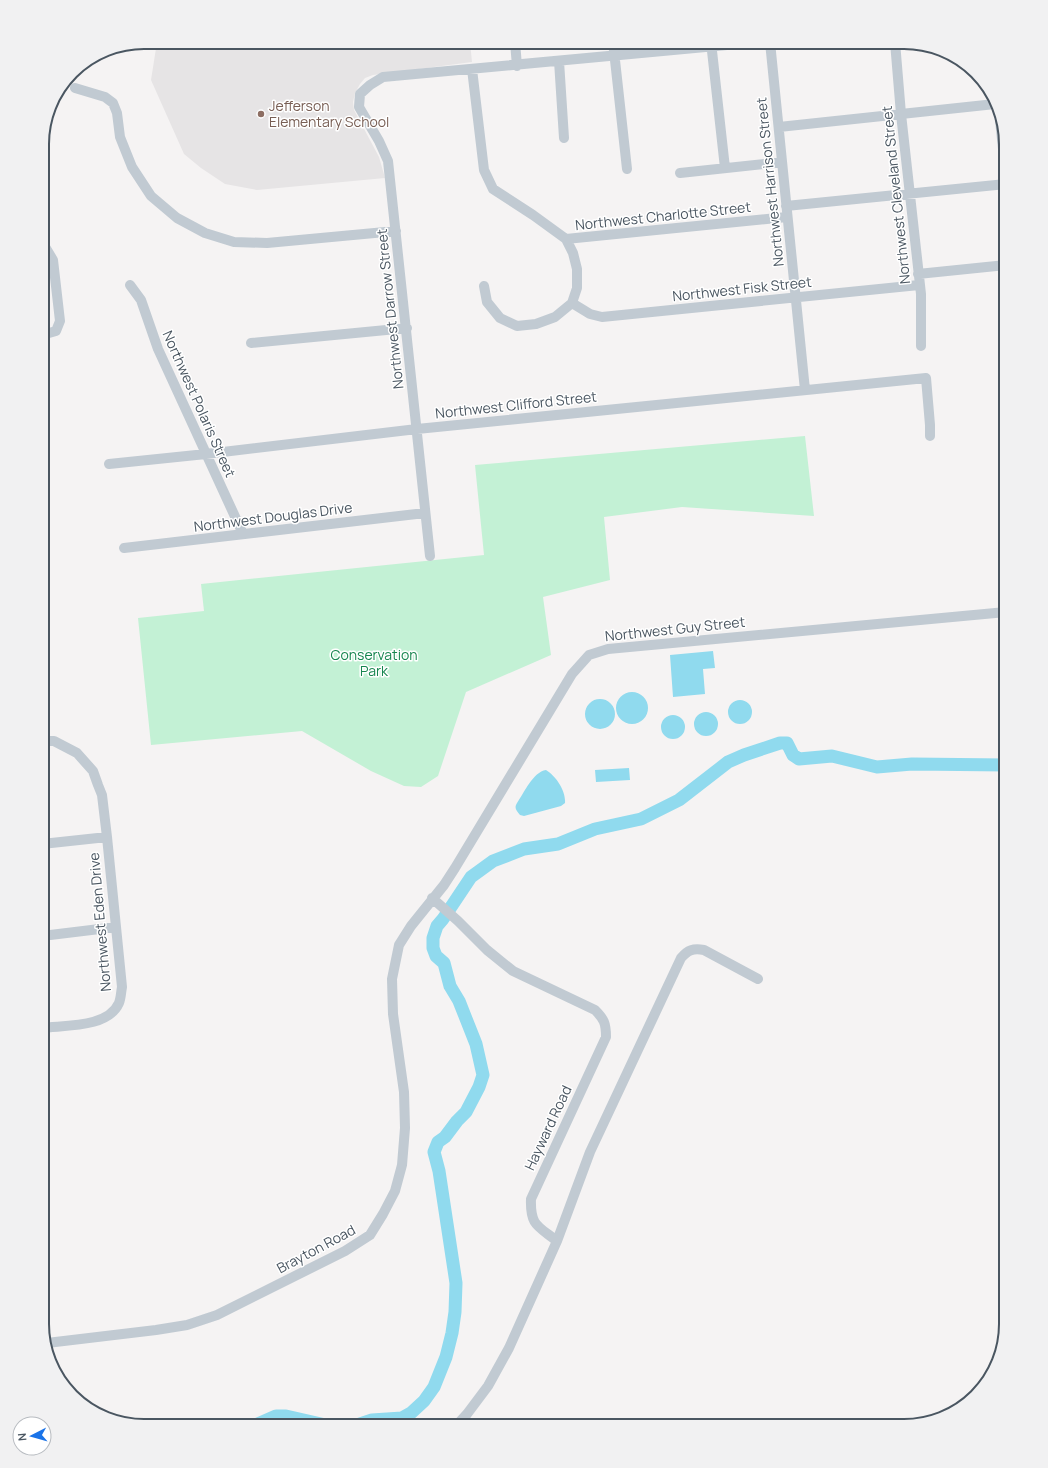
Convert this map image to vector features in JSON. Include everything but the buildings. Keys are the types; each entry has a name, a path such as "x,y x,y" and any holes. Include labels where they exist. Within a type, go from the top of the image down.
{"street":[{"path":"516,49 517,66"},
{"path":"614,49 627,169"},
{"path":"484,286 487,302 500,318 517,326 536,324 555,317 572,303 577,288 577,269 573,253 566,240 534,215 492,189 484,170 472,69 517,66 667,49"},
{"path":"712,49 725,168"},
{"name":"Northwest Harrison Street","path":"771,49 795,297 806,390"},
{"name":"Northwest Cleveland Street","path":"895,49 900,114 910,193 920,294 922,346"},
{"path":"560,61 564,138"},
{"name":"Northwest Darrow Street","path":"430,556 407,328 388,161 379,141 359,107 360,94 370,85 383,77 472,69"},
{"path":"75,88 105,98 113,103 117,113 120,137 132,167 151,196 177,218 205,233 234,242 267,243 396,231"},
{"path":"779,127 990,104"},
{"path":"680,173 782,162"},
{"path":"786,206 999,185"},
{"name":"Northwest Charlotte Street","path":"566,240 787,217"},
{"path":"49,253 53,260 60,321 56,331 49,333"},
{"name":"Northwest Fisk Street","path":"572,303 590,314 602,317 795,297 999,266"},
{"name":"Northwest Polaris Street","path":"130,285 140,300 158,349 243,534"},
{"path":"250,343 407,328"},
{"name":"Northwest Clifford Street","path":"109,464 417,429 926,378 930,436"},
{"name":"Northwest Douglas Drive","path":"124,548 425,513"},
{"name":"Northwest Guy Street","path":"436,901 444,885 572,674 588,655 608,649 999,613"},
{"name":"Northwest Eden Drive","path":"49,741 54,741 77,753 93,771 102,795 122,987 118,1004 108,1016 96,1022 49,1027"},
{"path":"49,843 106,837"},
{"name":"Hayward Road","path":"436,901 487,950 513,971 595,1010 602,1017 606,1026 606,1037 531,1199 531,1213 536,1225 557,1241"},
{"name":"Brayton Road","path":"51,1343 156,1330 187,1324 217,1315 345,1251 370,1235 384,1214 395,1191 402,1164 405,1128 404,1092 393,1014 392,979 399,945 411,926 436,901"},
{"path":"49,935 116,927"},
{"path":"462,1419 488,1386 509,1348 557,1241 590,1152 681,958 687,952 694,949 704,950 758,979"}],"shaded area":[{"name":"Jefferson Elementary School","path":"156,49 471,49 472,62 373,75 365,78 360,84 355,93 353,102 354,110 379,157 385,178 257,190 225,184 201,168 184,154 151,80"}],"green space":[{"name":"Conservation Park","path":"805,436 814,516 682,507 604,517 610,580 543,597 551,655 466,692 438,776 421,787 404,786 371,771 302,731 151,745 138,618 204,611 201,584 484,555 475,465"}],"water":[{"path":"713,651 715,668 703,669 705,694 673,697 670,655"},
{"path":"629,692 635,692 645,699 648,708 647,714 641,721 635,724 629,724 619,717 616,711 616,705 623,695"},
{"path":"600,699 611,703 615,714 611,725 600,729 589,725 585,714 589,703"},
{"path":"740,700 749,703 752,712 749,721 740,724 731,721 728,712 731,703"},
{"path":"706,712 715,715 718,724 715,733 706,736 697,733 694,724 697,715"},
{"path":"673,715 682,718 685,727 682,736 673,739 664,736 661,727 664,718"},
{"path":"629,768 630,780 596,782 595,770"},
{"path":"546,770 560,784 564,794 565,803 561,806 524,816 520,815 516,809 517,803 533,779 541,772"}],"waterway":[{"path":"387,1419 402,1418 411,1413 424,1401 434,1387 446,1357 452,1333 455,1312 456,1283 439,1171 434,1152 438,1142 445,1137 466,1112 479,1087 483,1075 476,1044 459,1001 450,986 444,963 436,956 433,948 433,938 437,926 471,877 493,861 524,849 558,844 595,829 641,819 679,800 728,762 780,743 787,743 793,755 799,759 832,756 877,767 912,764 999,765"},
{"path":"269,1419 276,1416 286,1416 299,1419"}],"place":[{"name":"Jefferson Elementary School","path":"261,114"}]}
